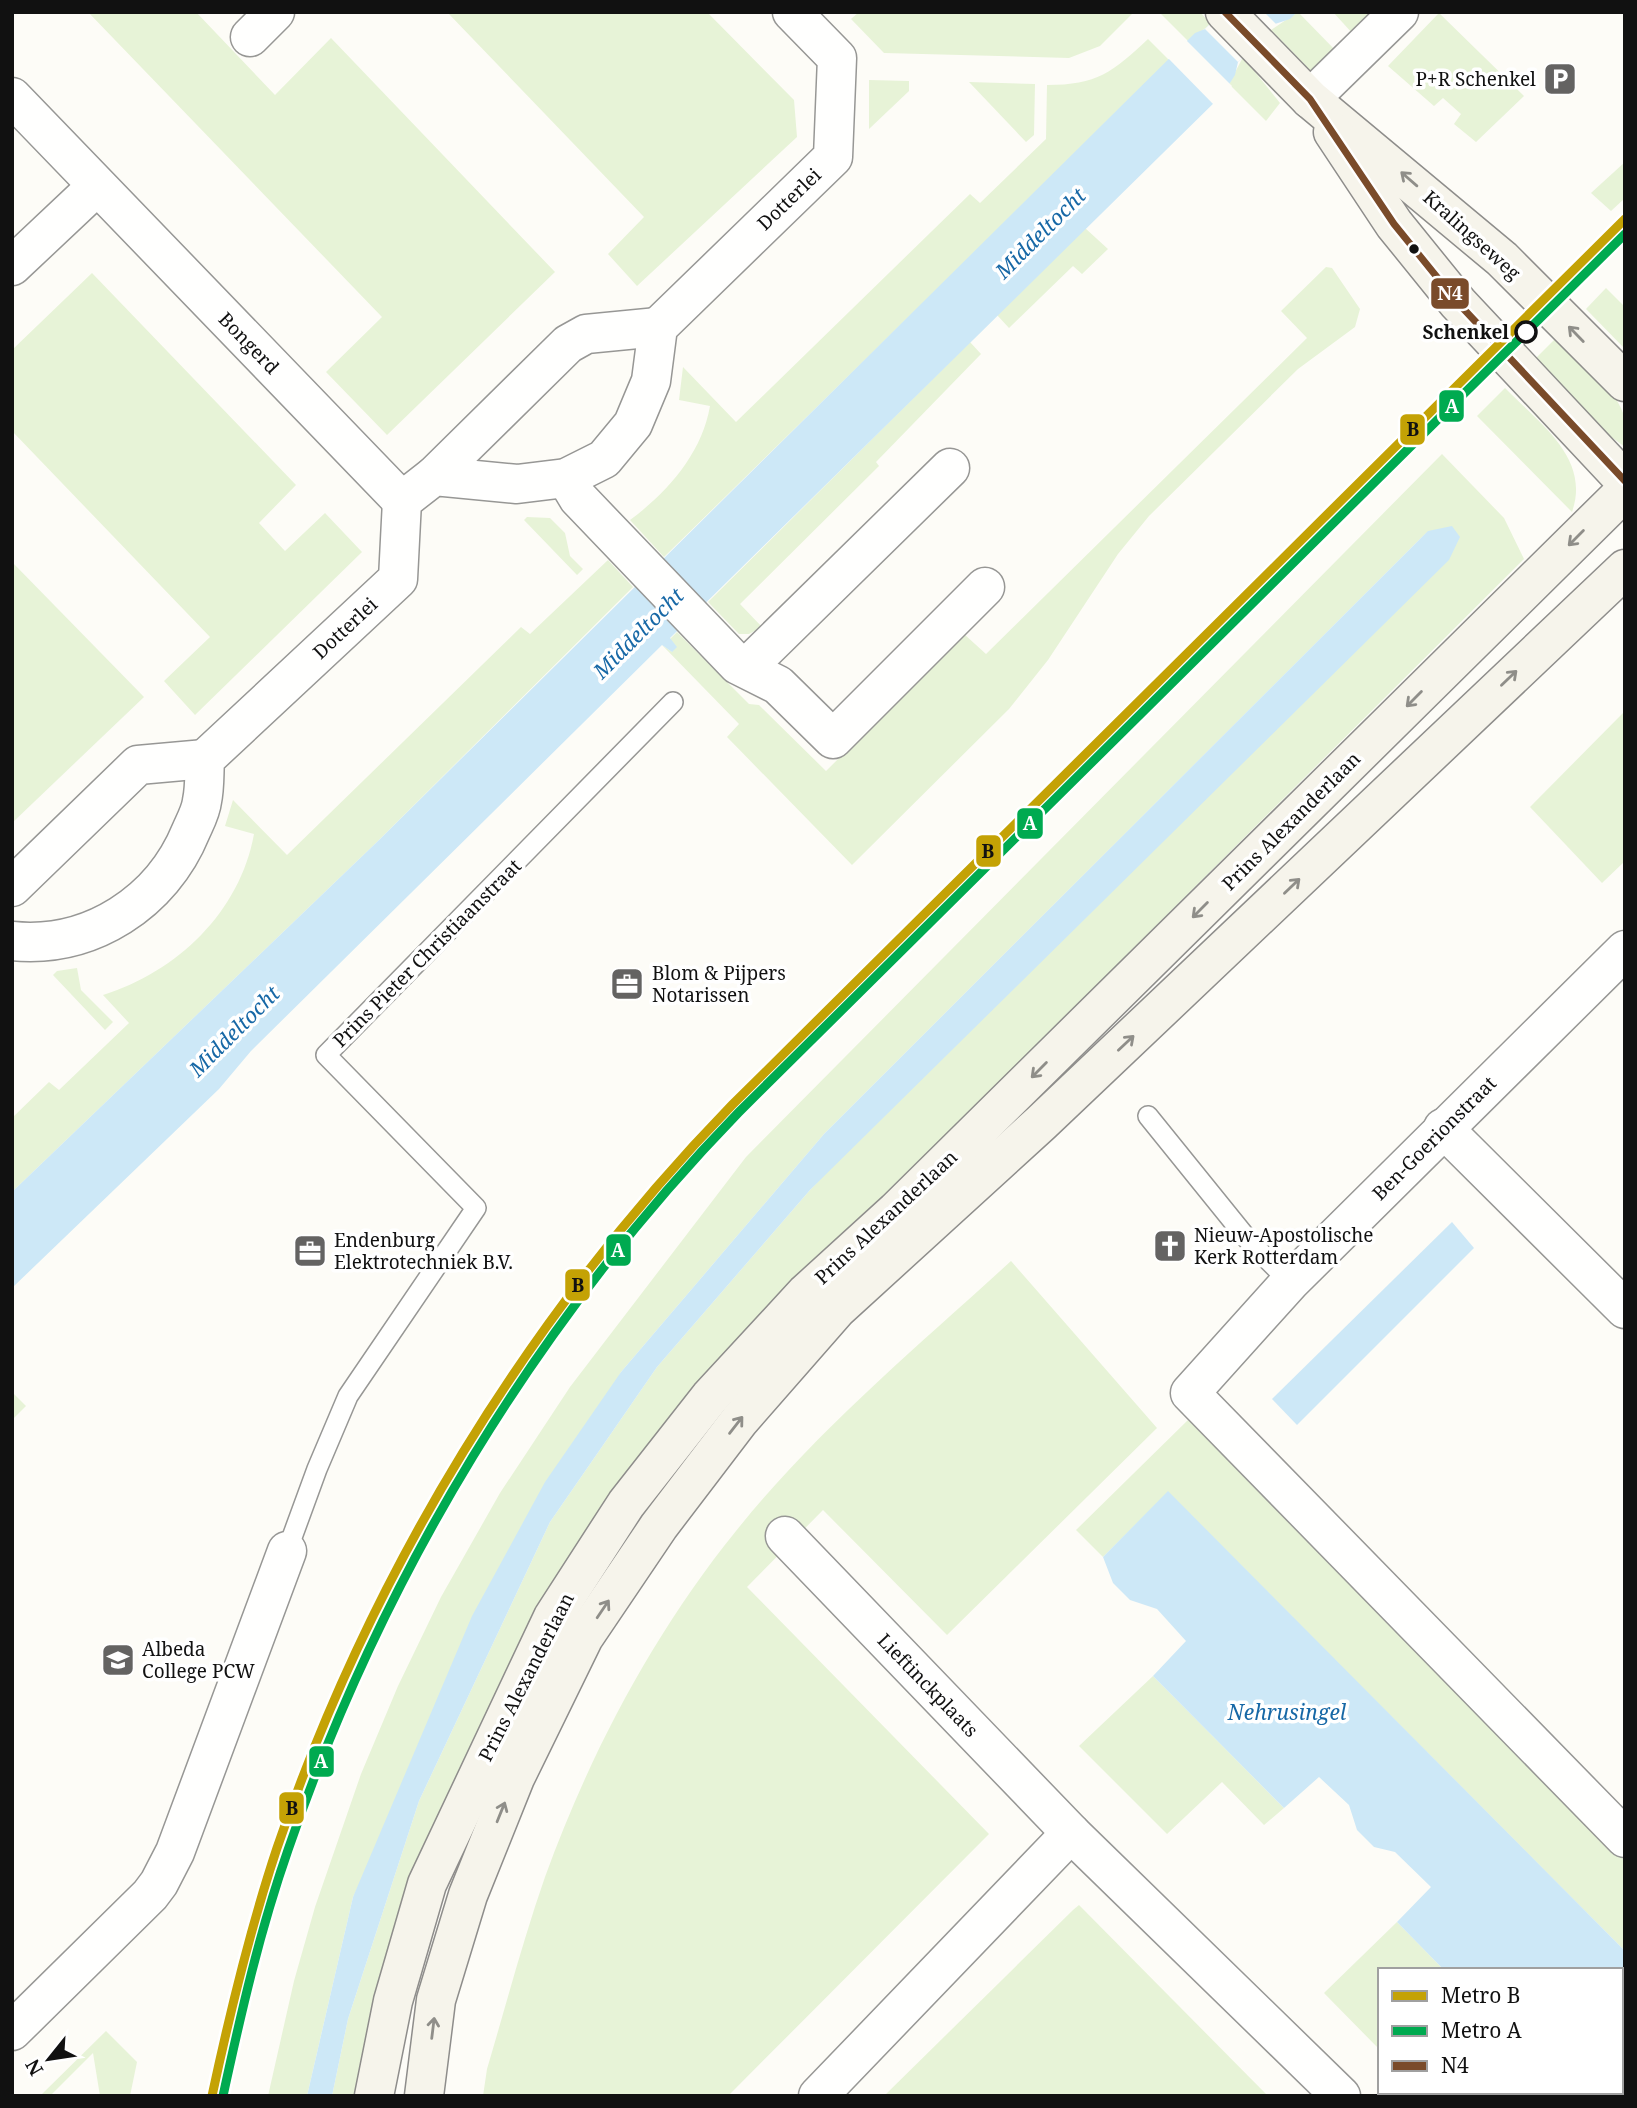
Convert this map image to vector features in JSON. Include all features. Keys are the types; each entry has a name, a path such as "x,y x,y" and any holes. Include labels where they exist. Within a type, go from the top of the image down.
{"main road":[{"name":"Kralingseweg","path":"1225,12 1310,99 1502,259 1625,382"},
{"name":"Kralingseweg","path":"1310,99 1394,224 1458,303 1625,481"},
{"name":"Prins Alexanderlaan","path":"374,2096 393,2001 427,1884 553,1616 643,1482 710,1397 806,1293 896,1211 1625,491"},
{"name":"Prins Alexanderlaan","path":"424,2096 436,2000 468,1895 515,1778 584,1637 659,1526 739,1421 837,1310 1090,1077 1625,569"}],"street":[{"name":"Dotterlei","path":"658,327 833,157 837,58 792,12"},
{"path":"1310,99 1399,12"},
{"name":"Bongerd","path":"12,97 402,501"},
{"path":"12,266 97,186"},
{"path":"402,501 434,476 568,344 586,334 658,327 651,381 633,424 604,459 566,478 517,484 434,476"},
{"path":"746,668 950,468"},
{"path":"566,478 578,498 738,665 778,685 833,739 985,587"},
{"name":"Dotterlei","path":"205,759 398,579 402,501"},
{"path":"12,887 138,765 205,759 202,803 181,855 153,893 109,923 68,937 12,941"},
{"name":"Ben-Goerionstraat","path":"1625,950 1290,1282 1191,1393 1625,1838"},
{"path":"1443,1128 1625,1309"},
{"name":"Lieftinckplaats","path":"785,1536 1071,1833 1341,2096"},
{"name":"Prins Pieter Christiaanstraat","path":"12,2031 150,1895 168,1868 287,1551"},
{"path":"818,2096 1071,1833"}],"lane":[{"name":"Prins Pieter Christiaanstraat","path":"287,1551 317,1469 348,1396 476,1208 326,1055 673,702"},
{"path":"1148,1116 1249,1241 1290,1282"}],"green space":[{"path":"88,12 196,12 275,95 331,38 555,272 387,435 326,372 382,317"},
{"path":"447,12 707,12 794,100 797,137 637,286 608,254 644,217"},
{"path":"859,12 1134,12 1100,46 1069,58 884,53 851,19"},
{"path":"1159,12 1200,12 1211,24 1188,41"},
{"path":"1298,12 1337,52 1314,74 1271,30"},
{"path":"1333,12 1375,12 1353,34"},
{"path":"1439,13 1524,96 1476,142 1454,124 1461,114 1443,98 1434,106 1388,66"},
{"path":"1148,39 1169,60 664,557 630,520 657,497 681,470 706,423 710,406 679,400 683,367 736,422 970,194 980,203 1046,139 1047,85 1079,82 1103,74"},
{"path":"1243,57 1280,103 1266,121 1229,84"},
{"path":"869,80 909,81 909,91 869,129"},
{"path":"969,82 1035,84 1034,135 1026,142"},
{"path":"1625,162 1625,198 1611,211 1591,193"},
{"path":"1085,228 1108,249 1082,274 1073,266 1009,328 997,315"},
{"path":"1326,267 1332,268 1360,309 1355,327 1298,369 1149,516 1118,554 1048,660 1009,709 852,865 727,737 739,724 662,645 672,652 670,639 677,632 749,704 759,705 826,771 964,634 986,654 1307,338 1281,311"},
{"path":"92,273 296,485 259,523 285,551 325,513 362,552 195,715 164,681 210,637 12,431 12,350"},
{"path":"1606,288 1625,307 1625,349 1586,309"},
{"path":"1557,337 1612,393 1625,421 1625,447 1610,436 1535,359"},
{"path":"970,342 981,354 876,462 879,466 740,604 762,627 749,634 739,634 708,602"},
{"path":"1505,388 1546,428 1568,458 1576,493 1572,512 1477,416"},
{"path":"1442,454 1504,518 1524,559 771,1309 549,1610 367,2096 332,2096 348,2019 419,1801 550,1522 657,1367 810,1190 1428,531 824,1134 621,1372 353,1897 307,2096 268,2096 294,1981 315,1907 361,1774 398,1686 441,1597 500,1493 570,1387 746,1157"},
{"path":"527,517 550,518 565,533 570,556 583,569 577,575 524,520"},
{"path":"608,560 633,587 379,840 12,1192 12,1118 49,1082 59,1090 129,1023 103,995 130,985 180,955 220,913 235,889 247,862 254,834 225,826 233,800 287,855 521,627 530,634"},
{"path":"12,562 144,697 12,823"},
{"path":"1625,711 1625,861 1602,883 1530,807"},
{"path":"77,968 81,990 113,1022 105,1030 53,975 57,971"},
{"path":"1011,1261 1157,1428 947,1635 823,1510 747,1587 989,1834 728,2096 483,2096 487,2069 522,1949 562,1831 603,1741 651,1653 706,1570 799,1459 868,1391"},
{"path":"12,1392 26,1406 12,1420"},
{"path":"1188,1420 1625,1861 1625,1951 1168,1492 1103,1557 1076,1530"},
{"path":"1153,1676 1284,1808 1264,1825 1222,1782 1167,1834 1079,1746"},
{"path":"1079,1905 1268,2096 884,2096 1073,1910"},
{"path":"1397,1922 1442,1968 1378,1968 1378,2048 1324,1993"},
{"path":"106,2031 137,2062 130,2096 100,2096 93,2053 50,2096 40,2096"}],"water":[{"name":"Middeltocht","path":"1222,12 1297,12 1290,19 1275,24 1238,62 1235,75 1223,94 670,638 677,647 672,652 662,645 251,1051 219,1089 12,1288 12,1192 379,840 1195,33 1205,29"},
{"path":"1452,526 1460,537 1449,560 810,1190 657,1367 550,1522 419,1801 348,2019 332,2096 307,2096 353,1897 472,1616 545,1482 621,1372 824,1134 1428,531"},
{"path":"1452,1222 1474,1248 1297,1425 1272,1399"},
{"name":"Nehrusingel","path":"1168,1491 1625,1951 1625,2095 1622,2094 1623,1968 1442,1968 1397,1922 1431,1887 1395,1852 1374,1847 1357,1830 1349,1805 1319,1777 1284,1808 1153,1676 1186,1641 1157,1609 1130,1600 1113,1583 1103,1557"}],"pier":[{"path":"1222,12 1264,12 1276,24 1238,62 1205,29"},
{"path":"1185,39 1232,86 1215,106 1167,57"}],"metro line":[{"name":"B","path":"212,2096 241,1971 277,1848 315,1745 359,1645 409,1547 464,1451 524,1359 588,1270 658,1186 732,1105 1625,219"},
{"name":"A","path":"223,2096 252,1972 278,1880 326,1748 370,1648 419,1551 473,1456 532,1365 597,1277 665,1192 739,1112 1625,234"}],"transit line":[{"name":"N4","path":"1225,12 1310,99 1394,224 1458,303 1625,481"}],"place":[{"name":"P+R Schenkel","path":"1560,79"},
{"name":"Schenkel","path":"1526,332"},
{"name":"Blom & Pijpers Notarissen","path":"627,984"},
{"name":"Nieuw-Apostolische Kerk Rotterdam","path":"1170,1246"},
{"name":"Endenburg Elektrotechniek B.V.","path":"310,1251"},
{"name":"Albeda College PCW","path":"118,1660"}]}
